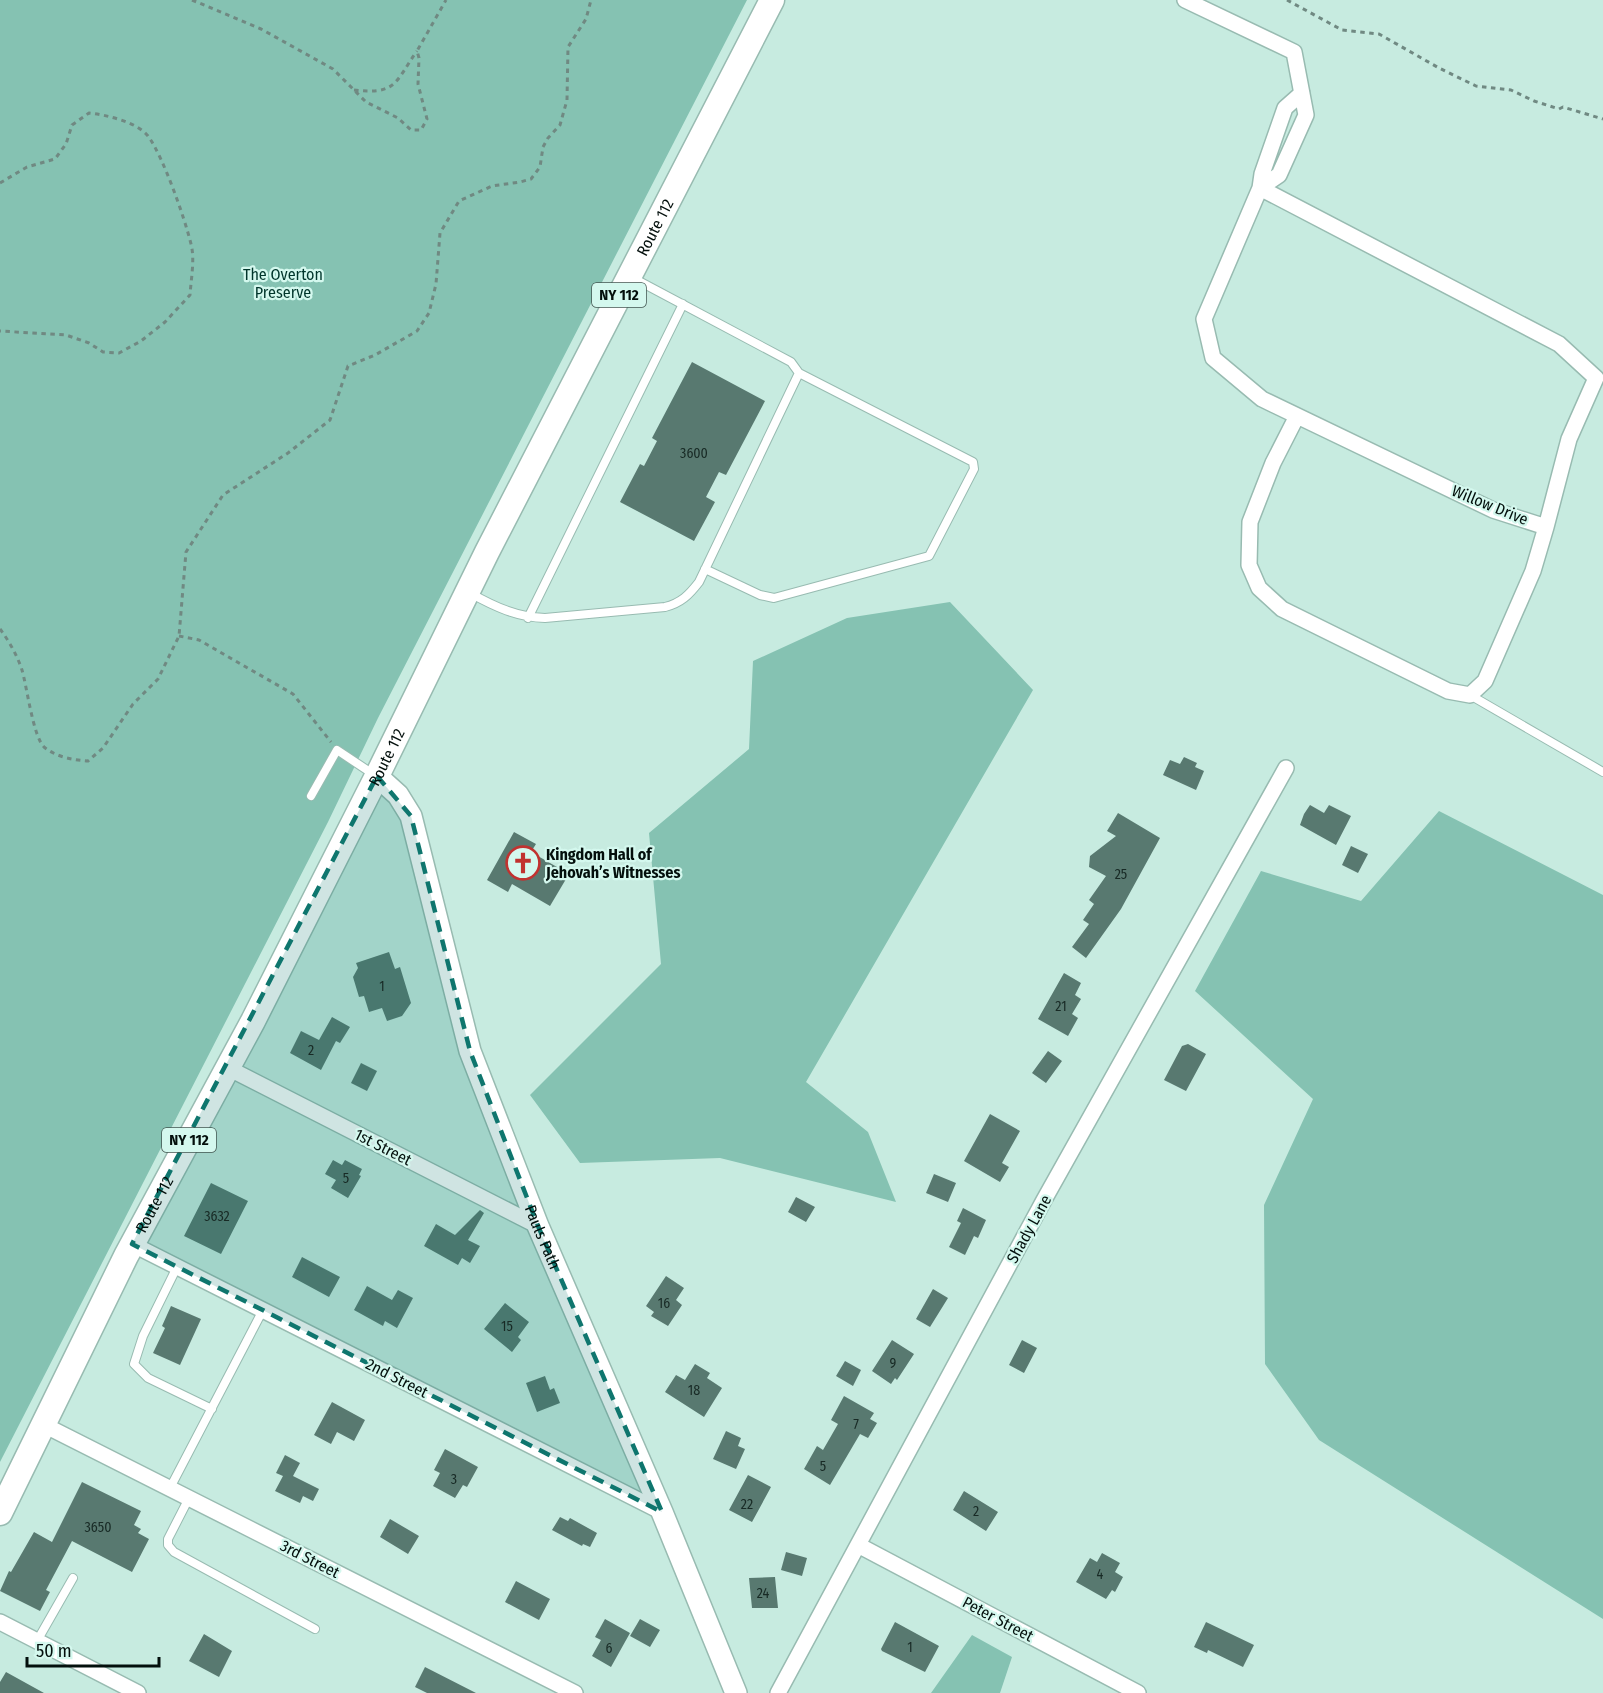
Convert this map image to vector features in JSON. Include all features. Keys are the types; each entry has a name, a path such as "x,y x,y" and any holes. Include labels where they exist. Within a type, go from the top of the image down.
{"main road":[{"name":"Route 112","path":"0,1513 132,1244 228,1068 468,592 772,0"}],"street":[{"name":"Willow Drive","path":"1185,0 1294,52 1306,115 1279,175 1260,188"},
{"name":"Willow Drive","path":"1260,188 1559,344 1599,375 1569,440 1546,527 1493,510 1262,399 1213,358 1204,319 1260,188 1262,174 1285,108 1302,93"},
{"path":"1278,128 1297,135"},
{"path":"1297,416 1274,463 1250,522 1249,565 1259,588 1282,609 1448,691 1470,695 1485,681 1533,571 1546,527"},
{"name":"Shady Lane","path":"778,1693 1044,1200 1286,768"},
{"name":"Pauls Path","path":"377,776 398,795 411,816 470,1051 538,1226 662,1512 736,1693"},
{"name":"1st Street","path":"228,1068 538,1226"},
{"name":"2nd Street","path":"132,1244 662,1512"},
{"name":"3rd Street","path":"44,1425 575,1693"},
{"name":"Peter Street","path":"858,1545 1138,1693"},
{"path":"0,1622 138,1693"}],"lane":[{"path":"629,276 792,362 799,373 973,462 974,469 929,556 774,598 760,595 705,569"},
{"path":"528,618 683,304"},
{"path":"468,592 511,614 528,618 665,607 677,604 687,597 699,582 799,373"},
{"path":"1470,695 1603,772"},
{"path":"311,796 337,750 377,776"},
{"path":"177,1267 144,1336 134,1364 148,1378 212,1409"},
{"path":"170,1488 263,1310"},
{"path":"189,1498 168,1539 168,1545 174,1552 315,1629"},
{"path":"37,1641 73,1578"}],"path":[{"path":"192,0 261,29 333,69 366,102 398,118 411,130 421,130 427,119 418,84 417,51"},
{"path":"354,90 375,92 392,86 417,51 446,0"},
{"path":"0,629 9,641 21,669 36,730 43,746 70,760 88,761 103,748 133,704 158,679 179,636 186,552 223,495 288,453 330,420 348,366 375,355 417,331 429,313 436,284 440,233 459,201 492,186 520,183 531,179 540,166 543,147 560,125 567,100 568,47 586,19 591,0"},
{"path":"1287,0 1342,30 1379,34 1476,86 1511,90 1559,109 1563,106 1603,119"},
{"path":"0,183 27,168 55,159 66,144 72,125 89,113 107,115 126,122 147,135 172,188 192,246 190,295 165,322 141,341 119,353 103,352 89,343 66,334 0,331"},
{"path":"179,636 199,640 293,694 337,750"}],"highlighted area":[{"path":"377,776 411,816 470,1051 538,1226 662,1512 132,1244"}],"green space":[{"name":"The Overton Preserve","path":"0,0 747,0 378,718 328,822 0,1462"},
{"path":"950,602 1033,690 806,1082 868,1132 896,1202 720,1158 580,1163 530,1095 661,964 649,833 749,749 753,661 847,618"},
{"path":"1439,811 1603,895 1603,1619 1319,1440 1265,1364 1264,1205 1313,1099 1195,991 1261,871 1361,901"},
{"path":"972,1635 1012,1657 1000,1693 931,1693"}],"building":[{"path":"692,362 765,401 726,475 719,472 706,497 715,502 694,541 620,502 640,464 644,466 657,441 652,438"},
{"path":"1184,757 1197,763 1195,767 1204,771 1196,790 1163,775 1170,760 1180,764"},
{"path":"1310,805 1324,813 1329,805 1351,816 1336,845 1300,825"},
{"path":"1118,813 1160,838 1121,909 1086,958 1072,947 1089,924 1083,920 1094,904 1089,900 1106,876 1089,867 1090,856 1116,836 1107,831"},
{"name":"Kingdom Hall of Jehovah’s Witnesses","path":"514,832 536,844 531,852 569,874 550,906 512,884 508,892 487,880"},
{"path":"1351,846 1368,854 1358,873 1342,865"},
{"path":"389,952 395,969 400,967 411,1003 402,1016 387,1021 382,1008 369,1012 364,996 359,997 353,977 358,968 356,963"},
{"path":"1064,973 1081,983 1075,995 1081,999 1072,1014 1078,1018 1068,1036 1038,1019"},
{"path":"332,1017 350,1027 340,1043 336,1041 321,1070 290,1053 301,1031 319,1040"},
{"path":"1188,1044 1206,1054 1186,1091 1164,1080 1182,1046"},
{"path":"1048,1051 1062,1061 1046,1083 1032,1073"},
{"path":"361,1063 377,1071 367,1091 351,1083"},
{"path":"990,1114 1020,1131 1002,1163 1009,1167 1000,1182 964,1161"},
{"path":"333,1160 342,1165 345,1160 362,1169 359,1175 361,1176 348,1198 331,1188 336,1180 325,1174"},
{"path":"934,1174 956,1183 948,1202 926,1193"},
{"path":"211,1183 248,1201 221,1254 184,1236"},
{"path":"796,1197 815,1207 806,1222 788,1212"},
{"path":"963,1208 986,1220 978,1238 974,1236 965,1255 949,1247 961,1223 957,1221"},
{"path":"480,1210 484,1213 468,1240 480,1246 470,1263 462,1258 458,1265 424,1246 436,1224 455,1235"},
{"path":"302,1257 340,1277 329,1297 292,1277"},
{"path":"666,1276 684,1288 676,1300 682,1305 668,1326 651,1316 654,1312 646,1306"},
{"path":"367,1286 392,1300 398,1290 413,1298 397,1328 385,1321 383,1326 354,1310"},
{"path":"933,1289 948,1298 930,1327 916,1319"},
{"path":"505,1303 529,1322 518,1337 521,1340 512,1352 484,1329"},
{"path":"171,1306 201,1319 180,1365 153,1353 165,1328 162,1326"},
{"path":"892,1340 914,1354 897,1380 895,1378 891,1384 872,1371"},
{"path":"1022,1340 1037,1348 1024,1373 1009,1365"},
{"path":"845,1361 861,1370 853,1386 836,1376"},
{"path":"695,1364 710,1373 707,1378 722,1388 704,1417 665,1392 676,1375 685,1380"},
{"path":"545,1376 550,1390 554,1388 560,1403 537,1412 526,1383"},
{"path":"844,1396 874,1413 870,1419 877,1423 868,1438 860,1434 830,1485 804,1469 817,1446 823,1450 838,1424 831,1420"},
{"path":"332,1402 365,1420 354,1441 337,1432 331,1444 314,1435"},
{"path":"726,1431 741,1438 738,1446 745,1449 736,1469 713,1459"},
{"path":"445,1449 478,1467 467,1487 463,1485 455,1498 433,1486 440,1473 434,1470"},
{"path":"285,1455 300,1463 293,1476 319,1489 313,1501 303,1496 300,1503 275,1491 283,1476 276,1473"},
{"path":"748,1475 771,1487 752,1522 729,1510"},
{"path":"82,1482 141,1511 134,1525 141,1529 138,1533 149,1539 132,1572 72,1541 46,1590 50,1592 40,1611 0,1591 9,1571 11,1572 34,1532 52,1542"},
{"path":"964,1491 998,1512 986,1531 953,1510"},
{"path":"560,1517 568,1521 570,1518 597,1533 590,1547 583,1544 582,1546 552,1530"},
{"path":"390,1519 419,1536 408,1554 380,1537"},
{"path":"786,1552 807,1558 802,1576 781,1570"},
{"path":"1102,1553 1120,1563 1115,1572 1123,1577 1115,1592 1112,1590 1106,1599 1076,1582 1090,1558 1097,1562"},
{"path":"775,1577 778,1608 752,1608 749,1578"},
{"path":"516,1581 550,1599 539,1620 505,1602"},
{"path":"605,1619 630,1633 611,1667 592,1656 601,1640 595,1637"},
{"path":"640,1619 660,1630 650,1647 630,1636"},
{"path":"895,1622 939,1646 925,1672 882,1651"},
{"path":"1206,1622 1254,1645 1243,1667 1208,1650 1207,1653 1194,1647"},
{"path":"204,1634 232,1651 219,1677 189,1661"},
{"path":"425,1667 476,1693 427,1693 415,1687"},
{"path":"6,1672 44,1693 0,1693 0,1682"}],"place":[{"name":"Kingdom Hall of Jehovah’s Witnesses","path":"523,863"}]}
